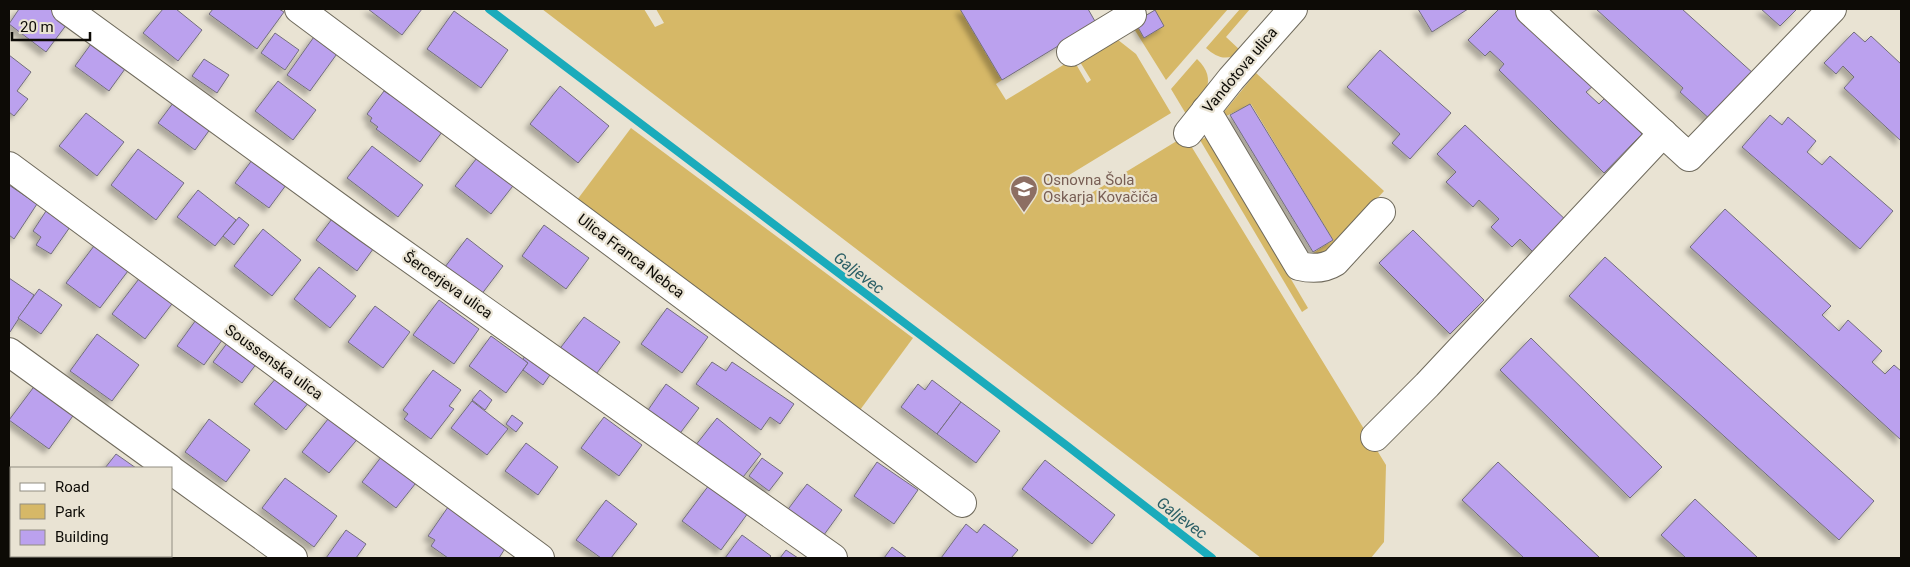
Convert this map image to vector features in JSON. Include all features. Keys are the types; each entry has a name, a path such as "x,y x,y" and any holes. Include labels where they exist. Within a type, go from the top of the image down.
{"street":[{"name":"Šercerjeva ulica","path":"66,9 367,228 833,558"},
{"name":"Ulica Franca Nebca","path":"299,9 962,503"},
{"path":"1071,52 1132,15 1128,9"},
{"name":"Vandotova ulica","path":"1188,133 1231,79 1292,9"},
{"path":"1530,10 1689,157 1832,9"},
{"path":"1206,110 1299,266 1310,269 1328,266 1335,262 1381,212"},
{"path":"1375,437 1427,385 1663,133"},
{"name":"Soussenska ulica","path":"9,166 540,558"},
{"path":"9,352 167,467"},
{"path":"172,470 293,558"}],"green space":[{"name":"Osnovna Šola Oskarja Kovačiča","path":"542,9 644,9 655,27 664,23 656,9 960,9 1002,80 996,84 1006,100 1073,59 1087,83 1091,80 1077,57 1113,36 1136,54 1171,113 1056,183 1070,206 1185,136 1386,465 1384,542 1371,558 1261,558"},
{"path":"1156,9 1228,9 1166,80 1131,24"},
{"path":"1240,9 1250,9 1226,37 1241,51 1227,58 1214,54 1206,48"},
{"path":"1197,59 1204,67 1208,82 1203,96 1189,119 1171,89"},
{"path":"1256,73 1384,191 1326,254 1310,255 1333,240 1251,104 1219,118"},
{"path":"631,128 913,338 860,410 577,200"},
{"path":"1207,137 1308,308 1302,312 1200,140"}],"building":[{"path":"19,9 56,9 70,20 46,52 9,24"},
{"path":"163,9 176,9 202,30 178,61 143,33"},
{"path":"213,9 279,9 284,12 257,49 209,14"},
{"path":"368,9 422,9 402,35"},
{"path":"960,9 1088,9 1096,23 1002,80"},
{"path":"1418,9 1468,9 1432,32"},
{"path":"1499,9 1515,9 1593,86 1586,92 1599,104 1605,98 1642,134 1604,173 1499,70 1504,64 1490,51 1485,56 1468,40"},
{"path":"1596,9 1682,9 1754,74 1712,121 1680,92 1683,88"},
{"path":"1761,9 1797,9 1780,26"},
{"path":"1155,10 1164,26 1144,38 1135,22"},
{"path":"454,11 508,50 481,88 427,49"},
{"path":"1854,32 1865,42 1871,36 1901,64 1901,141 1844,88 1854,77 1843,66 1836,74 1824,63"},
{"path":"275,33 299,50 285,70 261,53"},
{"path":"316,34 339,51 310,91 287,75"},
{"path":"96,37 130,62 109,91 75,66"},
{"path":"1380,50 1451,113 1410,159 1392,143 1400,134 1347,87"},
{"path":"9,55 31,72 17,91 28,99 14,116 9,112"},
{"path":"204,59 229,75 217,93 192,76"},
{"path":"278,81 316,110 293,140 255,111"},
{"path":"560,86 609,126 578,163 530,124"},
{"path":"384,91 390,95 392,92 445,128 420,162 376,129 378,127 370,121 372,118 367,114"},
{"path":"180,94 216,121 195,150 158,123"},
{"path":"1250,104 1333,240 1313,252 1230,115"},
{"path":"86,113 124,142 97,176 59,146"},
{"path":"1770,115 1782,125 1788,117 1816,141 1807,152 1822,165 1830,156 1893,211 1860,249 1742,147"},
{"path":"1465,125 1568,222 1536,255 1520,239 1512,247 1491,227 1499,219 1479,200 1473,207 1446,182 1456,172 1437,154"},
{"path":"372,146 423,185 398,217 347,178"},
{"path":"138,149 184,183 156,220 111,185"},
{"path":"480,154 516,182 491,214 455,186"},
{"path":"255,156 289,181 269,208 235,183"},
{"path":"9,185 37,204 14,239 9,235"},
{"path":"198,190 236,220 215,246 177,217"},
{"path":"1725,209 1831,306 1822,315 1839,331 1848,320 1882,351 1872,362 1885,374 1894,365 1901,371 1901,440 1690,247"},
{"path":"46,211 70,227 51,254 36,245 41,237 33,231"},
{"path":"338,211 379,241 357,271 316,240"},
{"path":"239,217 249,225 234,245 223,236"},
{"path":"544,225 589,258 566,289 522,256"},
{"path":"263,229 301,260 272,296 234,266"},
{"path":"1413,230 1484,300 1450,334 1379,263"},
{"path":"100,238 134,263 100,308 66,283"},
{"path":"467,238 503,266 481,295 445,267"},
{"path":"1605,257 1874,501 1839,540 1569,296"},
{"path":"319,267 356,296 330,328 294,299"},
{"path":"145,271 178,296 145,339 112,314"},
{"path":"9,278 34,295 10,332 9,331"},
{"path":"39,289 62,305 41,334 18,318"},
{"path":"439,300 479,329 454,364 413,335"},
{"path":"375,306 410,332 383,368 348,342"},
{"path":"667,308 708,337 682,373 641,344"},
{"path":"201,313 228,332 204,365 177,346"},
{"path":"584,317 620,342 594,377 558,351"},
{"path":"97,334 139,365 112,401 70,371"},
{"path":"234,334 263,355 242,383 213,362"},
{"path":"491,336 528,363 506,393 469,366"},
{"path":"1531,338 1662,467 1630,498 1500,370"},
{"path":"527,353 552,372 543,385 523,370 528,363 523,359"},
{"path":"712,362 726,371 732,362 794,404 780,424 770,417 761,430 696,384"},
{"path":"283,370 314,396 286,430 254,404"},
{"path":"433,370 461,390 449,406 454,409 431,439 404,419 408,414 403,410"},
{"path":"932,380 961,402 937,434 901,407 918,384 925,390"},
{"path":"36,384 75,413 49,449 9,420"},
{"path":"666,384 699,408 678,436 646,413"},
{"path":"480,390 492,400 485,410 472,400"},
{"path":"472,401 508,429 487,455 451,428"},
{"path":"961,402 1000,431 976,463 937,434"},
{"path":"332,414 360,436 329,473 302,452"},
{"path":"512,415 523,423 516,432 506,424"},
{"path":"604,417 642,445 619,476 581,448"},
{"path":"717,418 761,454 740,481 695,446"},
{"path":"209,419 250,450 226,482 185,452"},
{"path":"526,443 558,467 538,495 505,471"},
{"path":"388,448 423,474 396,508 362,482"},
{"path":"116,454 135,467 106,467"},
{"path":"762,458 783,473 769,491 749,476"},
{"path":"1045,460 1115,515 1092,544 1022,489"},
{"path":"877,462 918,490 894,524 854,496"},
{"path":"1498,462 1600,558 1524,558 1462,500"},
{"path":"285,478 337,516 314,547 262,508"},
{"path":"807,484 842,510 821,539 786,512"},
{"path":"709,485 748,513 721,550 682,521"},
{"path":"1695,499 1758,558 1686,558 1661,535"},
{"path":"606,500 637,524 611,558 601,558 576,540"},
{"path":"448,507 506,547 499,558 448,558 431,546 435,540 428,536"},
{"path":"966,524 977,533 984,524 1018,550 1011,558 941,558"},
{"path":"346,530 366,544 356,558 326,558"},
{"path":"742,535 771,556 769,558 725,558"},
{"path":"892,547 907,558 884,558"},
{"path":"786,550 798,558 780,558"},
{"path":"51,557 81,557 80,558"}],"waterway":[{"name":"Galjevec","path":"489,9 1066,445 1212,558"}],"place":[{"name":"Osnovna Šola Oskarja Kovačiča","path":"1024,213"}]}
